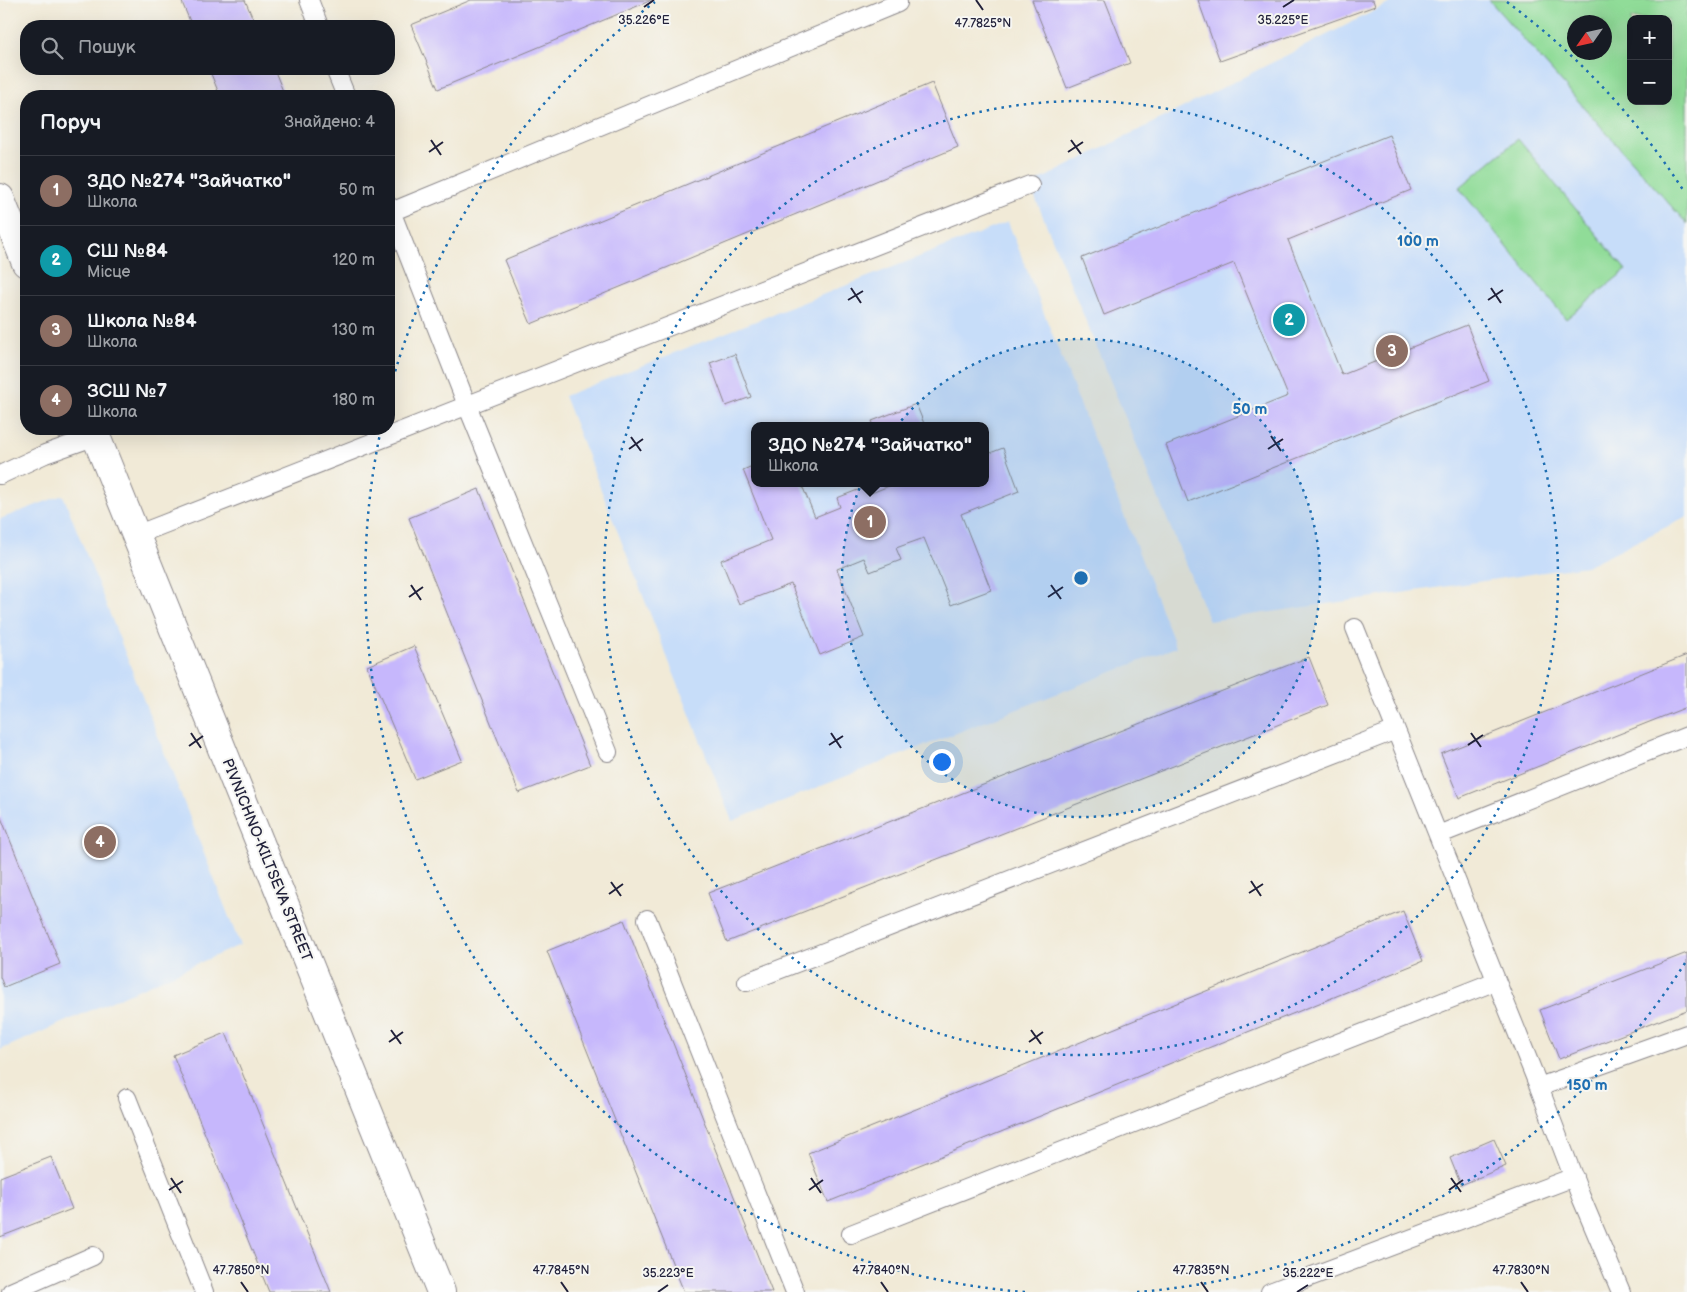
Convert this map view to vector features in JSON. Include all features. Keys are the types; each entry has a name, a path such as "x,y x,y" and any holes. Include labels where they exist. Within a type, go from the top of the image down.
{"street":[{"path":"0,198 20,248"},
{"name":"PIVNICHNO-KILTSEVA STREET","path":"95,435 441,1292"}],"lane":[{"path":"308,0 316,20"},
{"path":"395,207 898,3"},
{"path":"337,75 344,90"},
{"path":"395,433 1030,185"},
{"path":"395,222 467,405 608,752"},
{"path":"0,475 87,435"},
{"path":"136,535 391,435"},
{"path":"1355,628 1621,1292"},
{"path":"747,982 1396,730"},
{"path":"1438,835 1687,736"},
{"path":"647,919 795,1292"},
{"path":"850,1234 1496,981"},
{"path":"1539,1087 1687,1034"},
{"path":"127,1098 204,1292"},
{"path":"1270,1292 1574,1177"},
{"path":"11,1292 93,1256"}],"shaded area":[{"path":"1396,0 1687,0 1687,517 1586,566 1209,621 1030,185"},
{"path":"1008,222 1176,647 732,821 564,396"},
{"path":"63,495 240,945 0,1050 0,519"}],"green space":[{"path":"1489,0 1687,0 1687,224"},
{"path":"1518,139 1626,270 1566,319 1459,188"}],"building":[{"path":"181,0 245,0 253,20 189,20"},
{"path":"471,0 652,0 438,89 411,25"},
{"path":"1032,0 1105,0 1130,63 1067,88"},
{"path":"1198,0 1373,0 1375,6 1220,61"},
{"path":"211,75 276,75 283,90 218,90"},
{"path":"932,83 958,147 531,324 504,260"},
{"path":"1389,135 1411,190 1288,240 1342,375 1467,325 1489,381 1188,502 1166,445 1288,396 1234,263 1104,315 1082,258"},
{"path":"735,354 751,397 726,406 710,363"},
{"path":"916,404 923,422 872,422"},
{"path":"1003,448 1019,491 961,514 991,590 951,605 924,538 896,548 901,560 870,572 864,558 837,569 864,637 820,655 791,584 739,604 721,560 771,540 743,470 751,467 751,487 803,487 815,517 840,507 837,498 865,487 868,487 871,493 887,487 989,487 989,453"},
{"path":"479,489 590,765 519,793 409,518"},
{"path":"414,646 462,760 415,779 367,666"},
{"path":"1687,655 1687,707 1459,798 1441,754"},
{"path":"1309,657 1328,705 727,942 708,893"},
{"path":"0,815 60,964 4,987 0,977"},
{"path":"1403,911 1423,961 828,1202 808,1153"},
{"path":"624,920 772,1292 684,1292 547,951"},
{"path":"1687,953 1687,1010 1559,1059 1540,1010"},
{"path":"226,1033 331,1292 269,1292 173,1055"},
{"path":"1494,1139 1506,1166 1461,1185 1450,1158"},
{"path":"51,1157 72,1209 0,1237 0,1177"}],"place":[{"name":"СШ №84","path":"1289,320"},
{"name":"Школа №84","path":"1392,351"},
{"name":"ЗДО №274 \"Зайчатко\"","path":"870,522"},
{"name":"ЗСШ №7","path":"100,842"}]}
